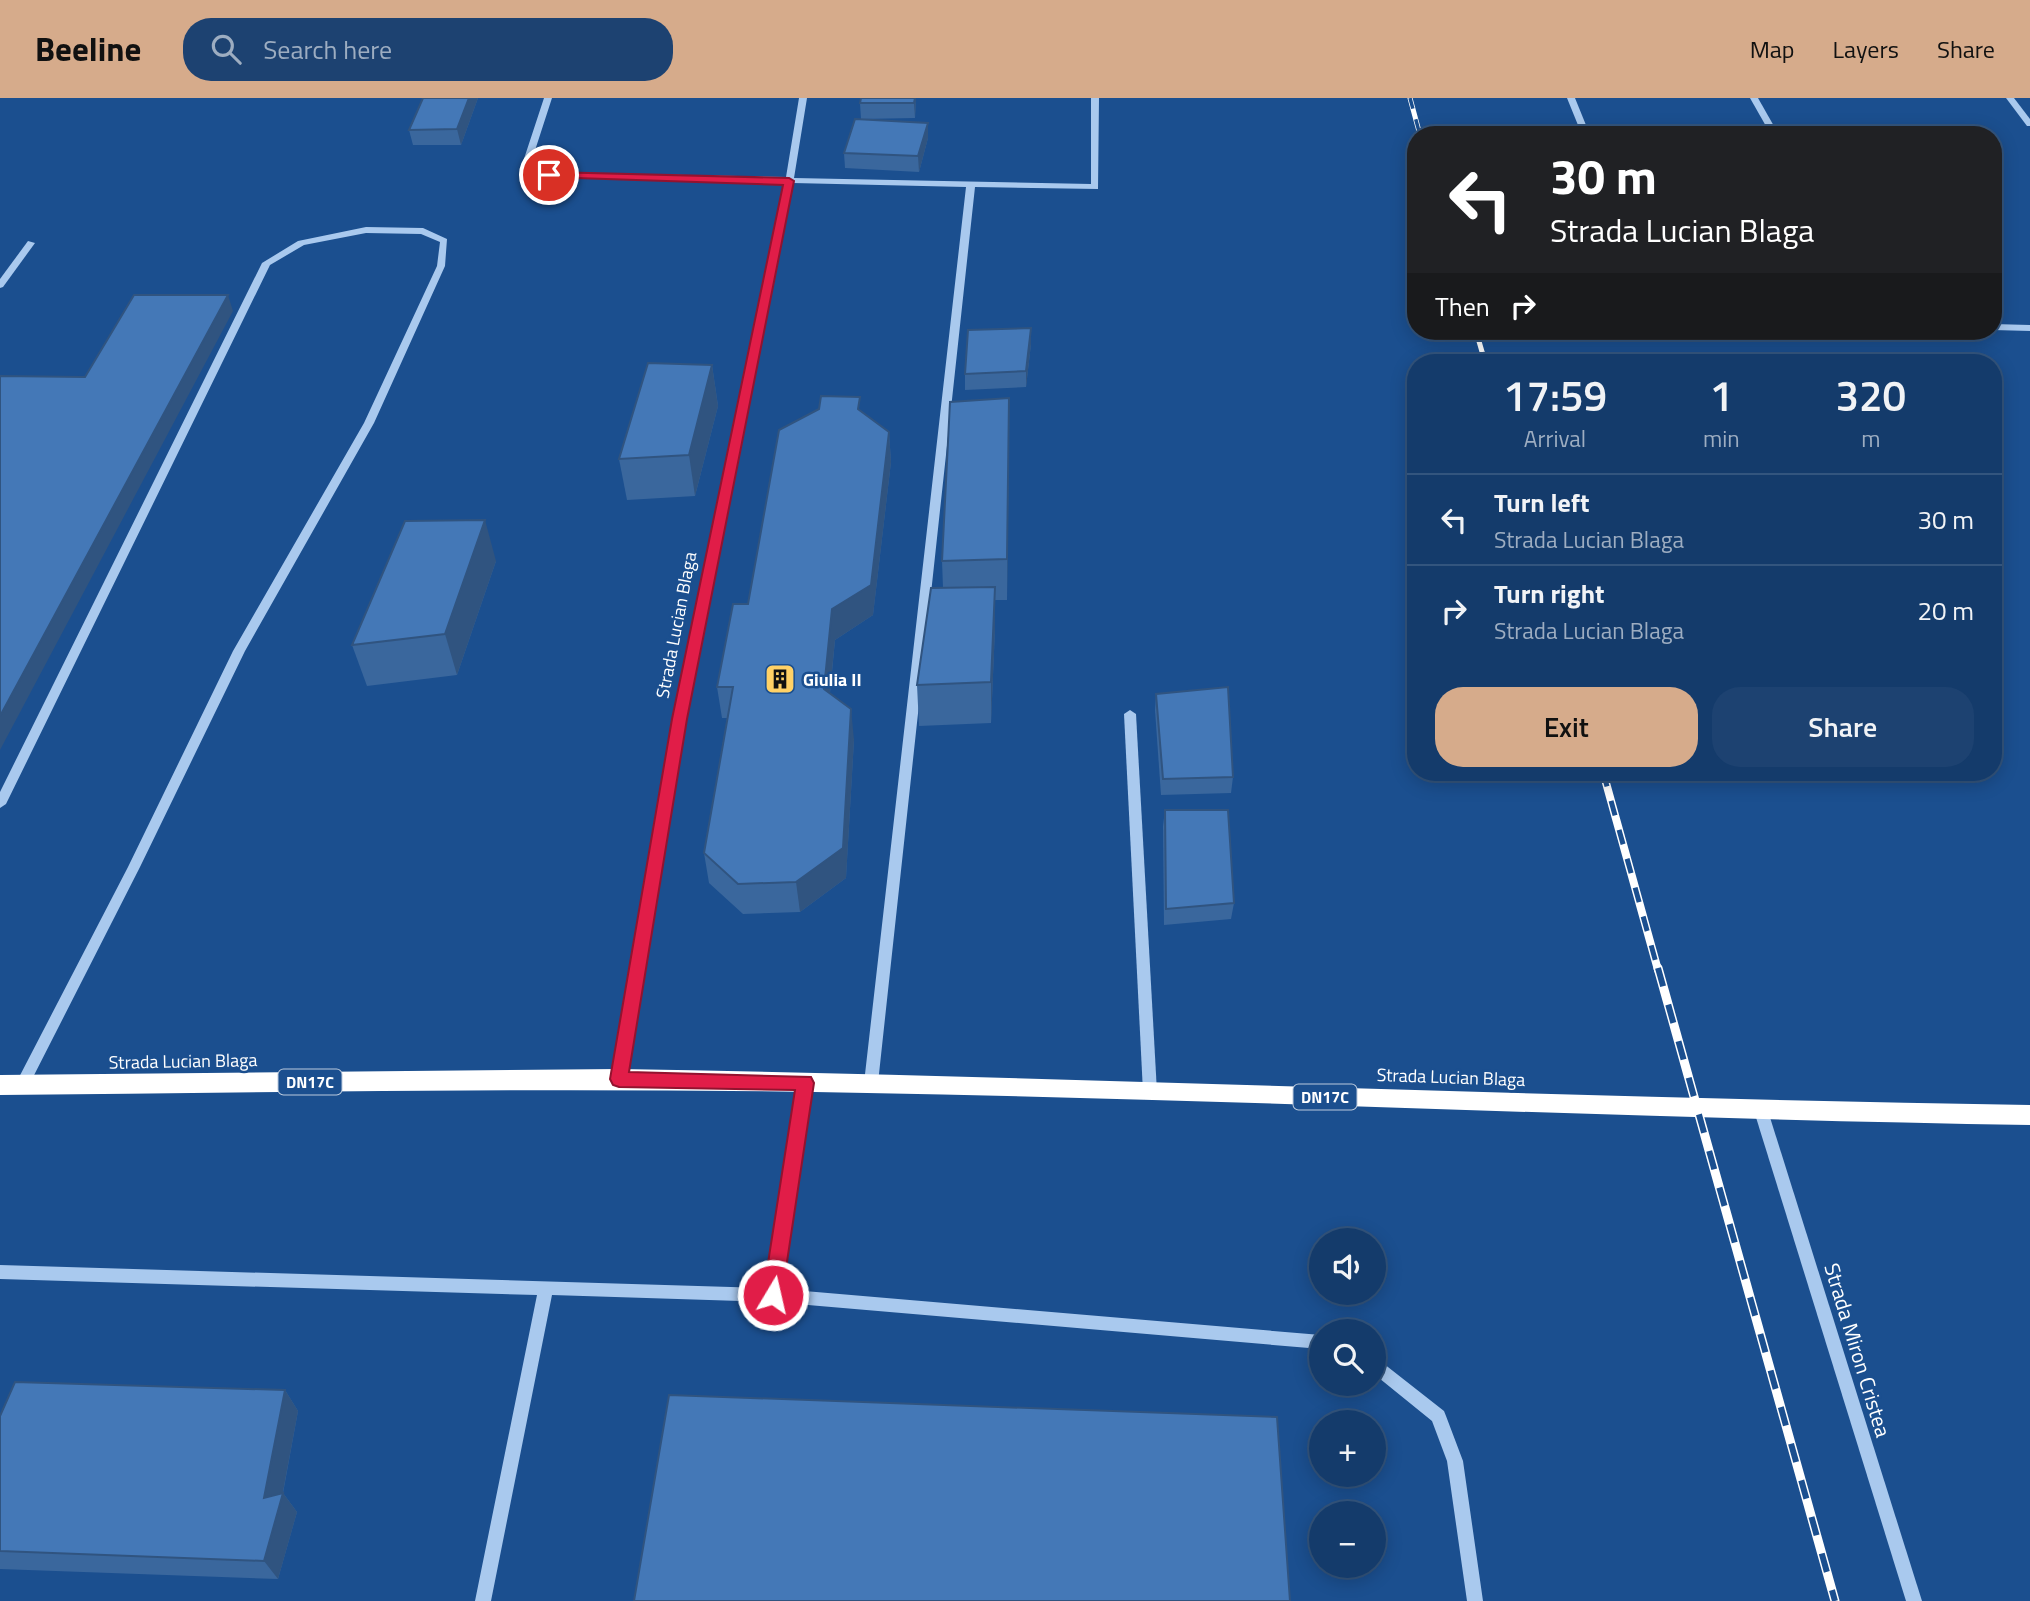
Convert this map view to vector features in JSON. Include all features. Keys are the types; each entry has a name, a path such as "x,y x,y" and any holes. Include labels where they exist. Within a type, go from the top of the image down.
{"highway":[{"name":"Strada Lucian Blaga","path":"11,1085 619,1079 871,1083 1761,1111 2030,1115"}],"street":[{"path":"548,98 523,174 1095,187 1095,98"},
{"name":"Strada Lucian Blaga","path":"619,1079 680,719 789,181 803,98"},
{"path":"1571,98 1582,126"},
{"path":"1754,98 1770,126"},
{"path":"2010,98 2030,124"},
{"path":"871,1083 971,183"},
{"path":"0,804 266,263 301,243 366,230 424,231 444,241 441,266 369,423 239,651 134,867 11,1085"},
{"path":"0,285 31,243"},
{"path":"2002,327 2030,328"},
{"path":"1130,714 1150,1092"},
{"name":"Strada Miron Cristea","path":"1761,1111 1914,1601"},
{"path":"0,1272 773,1295 1309,1341"},
{"path":"483,1601 546,1289"},
{"path":"1386,1375 1438,1416 1454,1461 1475,1601"}],"lane":[{"path":"773,1295 805,1083"}],"building":[{"path":"423,98 469,98 457,129 409,130"},
{"path":"861,98 915,98 914,103 860,103"},
{"path":"855,119 928,123 918,156 844,153"},
{"path":"134,295 228,295 0,716 0,376 85,377"},
{"path":"1031,328 1026,371 965,374 968,330"},
{"path":"648,363 712,365 689,455 619,459"},
{"name":"Giulia II","path":"821,396 860,397 858,409 889,432 871,585 832,609 824,689 851,709 843,848 796,882 738,884 704,853 733,687 717,687 733,604 748,604 779,430 819,409"},
{"path":"1009,398 1007,559 942,561 950,402"},
{"path":"485,520 445,634 352,645 405,521"},
{"path":"995,587 991,682 917,685 931,588"},
{"path":"1228,687 1233,777 1163,779 1156,694"},
{"path":"1165,810 1228,810 1234,903 1166,909"},
{"path":"15,1382 285,1390 264,1498 283,1493 264,1561 0,1551 0,1416"},
{"path":"669,1395 1277,1417 1290,1601 634,1601"}],"railway":[{"path":"1410,98 1418,126"},
{"path":"1479,340 1483,354"},
{"path":"1606,781 1658,970"},
{"path":"1658,968 1835,1601"}],"place":[{"name":"Giulia II","path":"780,679"}],"route":[{"path":"549,175 789,181 680,719 619,1079 805,1083 773,1295"}]}
